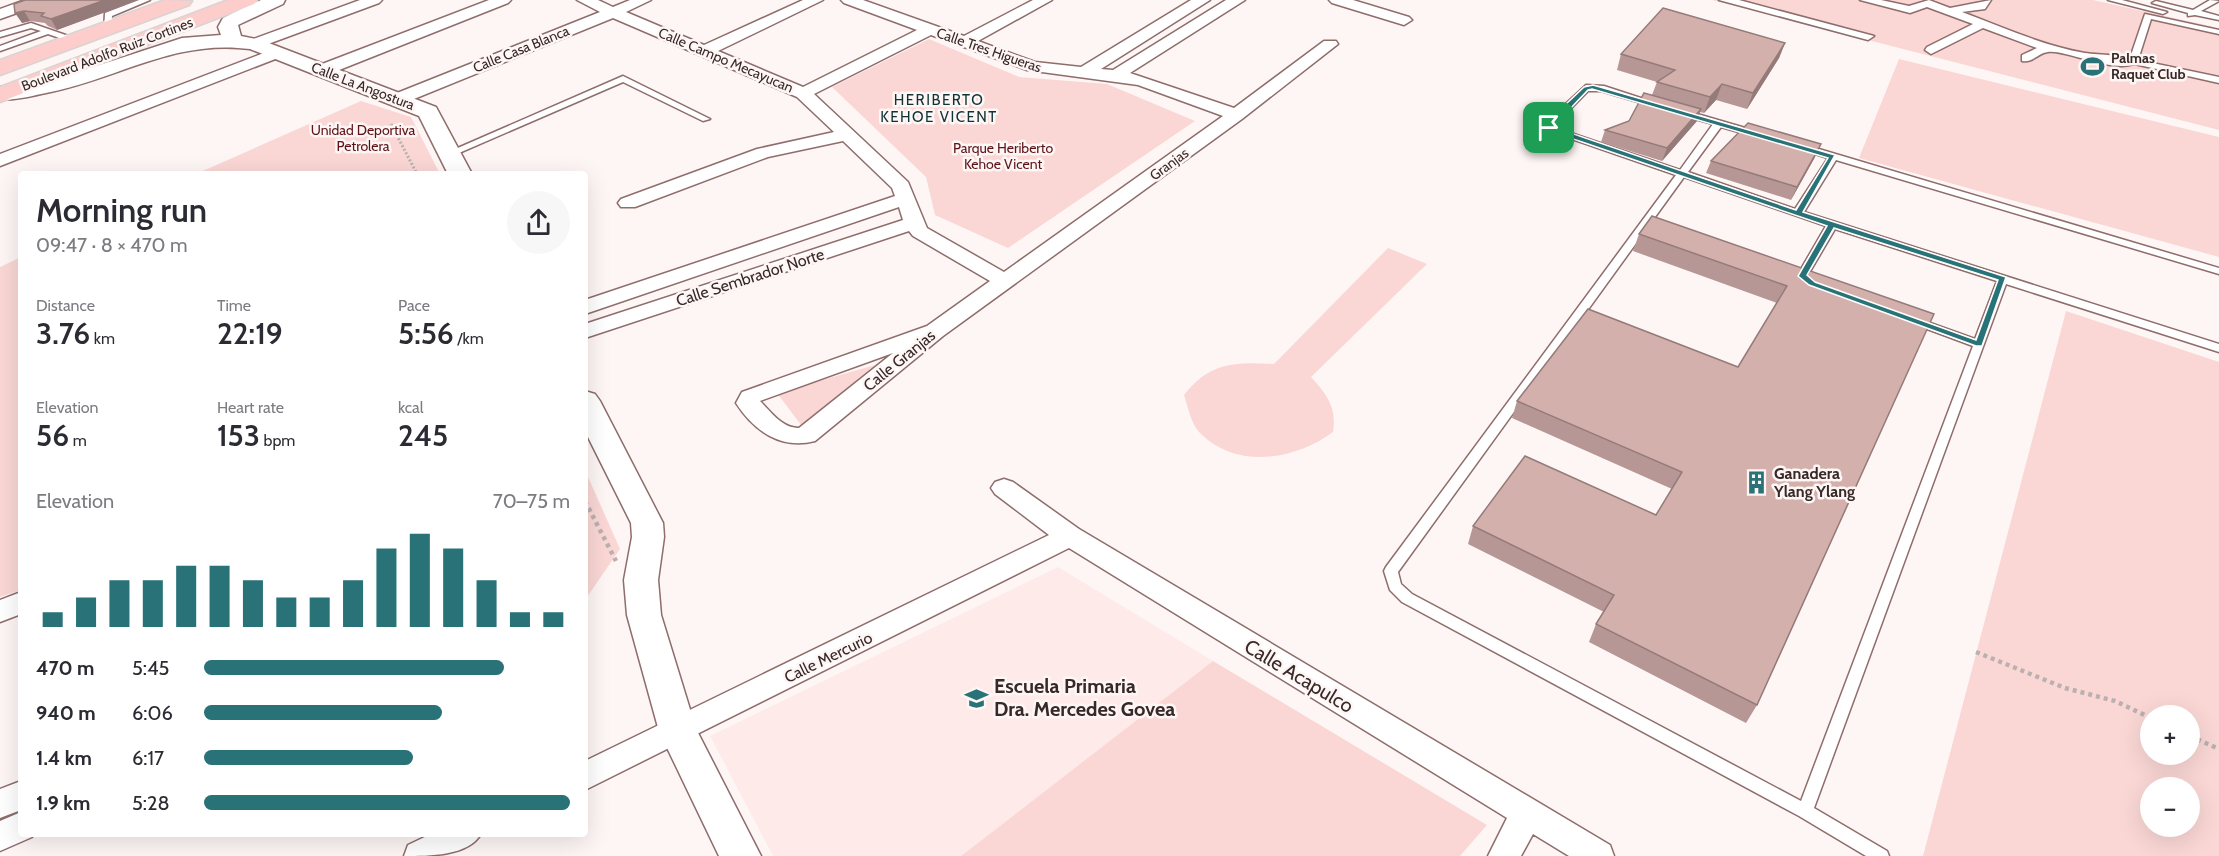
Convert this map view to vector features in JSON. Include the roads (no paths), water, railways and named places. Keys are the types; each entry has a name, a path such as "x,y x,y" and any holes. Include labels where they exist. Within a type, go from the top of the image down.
{"main road":[{"name":"Boulevard Adolfo Ruiz Cortines","path":"3,59 74,41 184,0"},
{"name":"Boulevard Adolfo Ruiz Cortines","path":"1,94 247,0"}],"street":[{"path":"0,6 18,0"},
{"path":"0,14 40,0"},
{"path":"232,39 228,27 230,22 276,0"},
{"path":"254,44 374,0"},
{"path":"323,70 503,0"},
{"name":"Calle Campo Mecayucan","path":"585,0 803,93 902,186 914,223"},
{"name":"Calle Casa Blanca","path":"398,99 643,0"},
{"path":"704,51 815,0"},
{"name":"Calle Tres Higueras","path":"849,0 1041,70 1116,75 1143,81 1236,115"},
{"path":"965,42 1044,0"},
{"path":"1082,73 1202,0"},
{"path":"1116,75 1237,0"},
{"path":"1337,0 1404,20"},
{"path":"1725,0 1868,36"},
{"path":"1866,0 1910,10 1923,1 1944,9 1970,13 1982,24 2049,46 2107,60 2133,61"},
{"path":"1970,13 1981,7 1985,0"},
{"path":"1931,50 1982,24"},
{"path":"803,93 929,30"},
{"name":"Calle La Angostura","path":"1,94 67,81 168,46 232,39 254,44 428,112 458,171"},
{"name":"Granjas","path":"1006,282 1330,44"},
{"path":"2026,58 2049,46"},
{"path":"0,160 277,53"},
{"path":"763,153 825,115"},
{"path":"628,203 763,153 847,135"},
{"name":"Calle Sembrador Norte","path":"588,306 907,198"},
{"path":"914,223 927,237 1006,282"},
{"name":"Calle Sembrador Norte","path":"588,330 914,223"},
{"path":"726,259 738,280"},
{"name":"Calle Granjas","path":"935,331 750,397 748,403 783,436 792,439 806,435 935,331 1006,282"},
{"path":"588,407 647,523 648,537 641,597 644,615 678,731 740,856"},
{"name":"Calle Acapulco","path":"1004,488 1071,536 1598,856"},
{"name":"Calle Mercurio","path":"588,775 1071,536"},
{"path":"0,611 18,604"},
{"path":"0,804 18,796"},
{"path":"1504,856 1527,814"},
{"path":"0,836 18,828"},
{"path":"420,856 459,837"}],"lane":[{"path":"107,28 108,15 146,0"},
{"path":"2112,0 2219,18"},
{"path":"2140,0 2219,24"},
{"path":"2191,15 2216,0"},
{"path":"2219,32 2148,16 2133,61 2219,80"},
{"path":"0,35 29,25 74,41"},
{"path":"3,59 47,32"},
{"path":"449,153 623,79 706,119"},
{"path":"1764,136 1601,88 1586,88 1549,124 1549,128 1832,225 2219,348"},
{"path":"1719,123 1391,571 1395,586 1407,598 1805,811 1881,856"},
{"path":"1787,143 2219,271"},
{"path":"1798,213 1833,157"},
{"path":"1823,288 1802,276 1832,225"},
{"path":"1805,811 2002,279"},
{"path":"1901,316 1979,344"}],"place":[{"name":"Palmas Raquet Club","path":"2093,66"},
{"name":"Ganadera Ylang Ylang","path":"1756,482"},
{"name":"Escuela Primaria Dra. Mercedes Govea","path":"976,698"}],"district":[{"name":"HERIBERTO KEHOE VICENT","path":"939,108"}],"park label":[{"name":"Unidad Deportiva Petrolera","path":"363,138"},
{"name":"Parque Heriberto Kehoe Vicent","path":"1003,156"}]}
